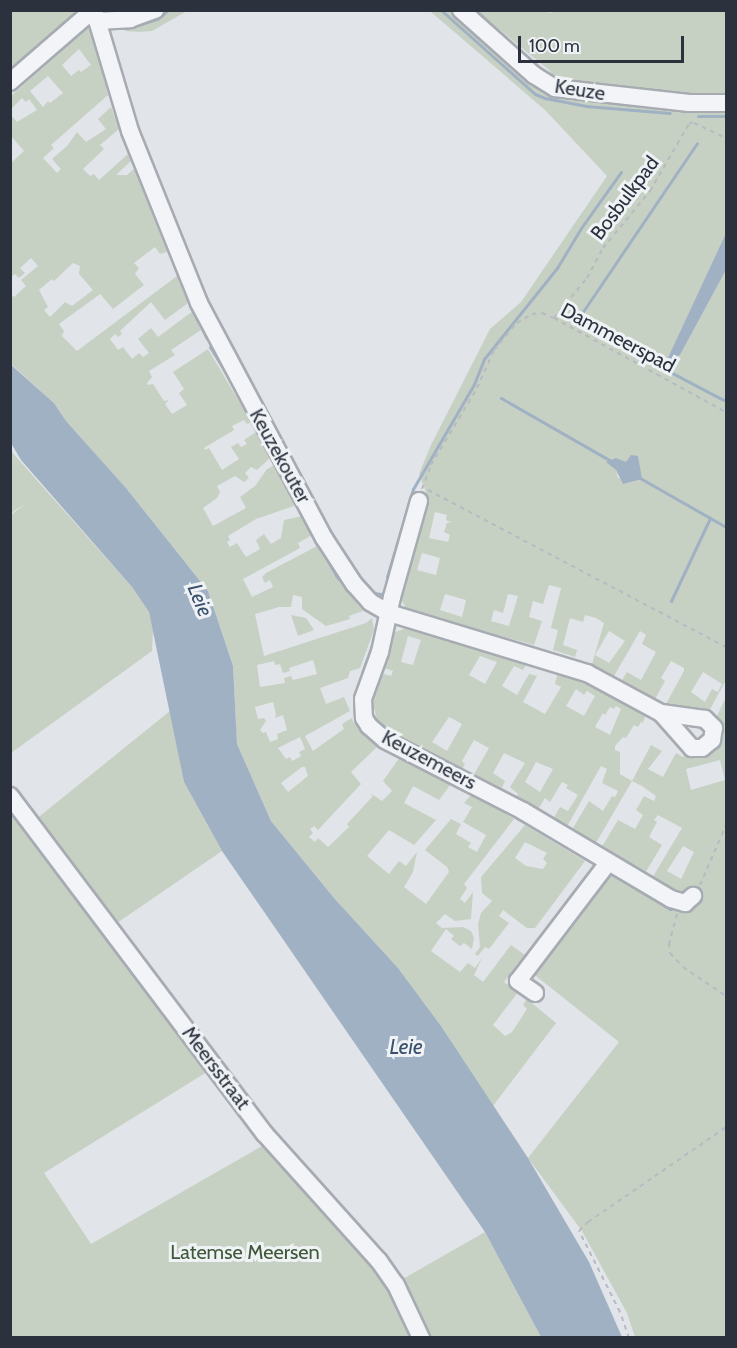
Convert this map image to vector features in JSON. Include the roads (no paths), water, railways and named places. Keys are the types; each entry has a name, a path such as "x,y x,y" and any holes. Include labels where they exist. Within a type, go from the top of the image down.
{"street":[{"path":"10,82 95,14 130,19 155,10"},
{"name":"Keuze","path":"461,10 534,75 555,88 689,103 726,103"},
{"name":"Keuzekouter","path":"95,14 130,131 217,341 341,567 370,602 389,612 569,666 587,673 661,713"},
{"name":"Keuzemeers","path":"421,494 380,652 363,699 364,718 371,729 385,740 523,811 608,863 686,900"},
{"name":"Meersstraat","path":"10,796 264,1133 346,1222 389,1275 421,1338"},
{"path":"535,993 518,981 608,863"}],"water":[{"path":"726,233 726,270 680,355 666,362"},
{"name":"Leie","path":"10,364 54,403 66,421 126,488 208,591 233,666 237,744 271,821 334,898 398,968 441,1026 528,1158 589,1262 622,1337 541,1337 485,1232 222,851 184,782 149,612 132,587 21,460 11,443"},
{"path":"631,455 638,456 642,479 623,484 616,470 606,462 616,458 626,462"}],"waterway":[{"path":"138,25 157,19 168,10"},
{"path":"441,10 535,94 586,106 670,113"},
{"path":"102,67 111,97"},
{"path":"698,116 726,116"},
{"path":"582,313 697,143"},
{"path":"387,577 413,489 474,384 484,359 557,268 581,228 621,172"},
{"path":"564,316 723,400"},
{"path":"198,318 206,337"},
{"path":"210,347 231,381"},
{"path":"501,398 611,461"},
{"path":"640,478 726,527"},
{"path":"671,601 710,518"},
{"path":"319,546 336,576 348,589"},
{"path":"357,574 374,593 381,594"},
{"path":"362,673 374,640"},
{"path":"622,879 670,909"}],"park label":[{"name":"Latemse Meersen","path":"245,1252"}]}
